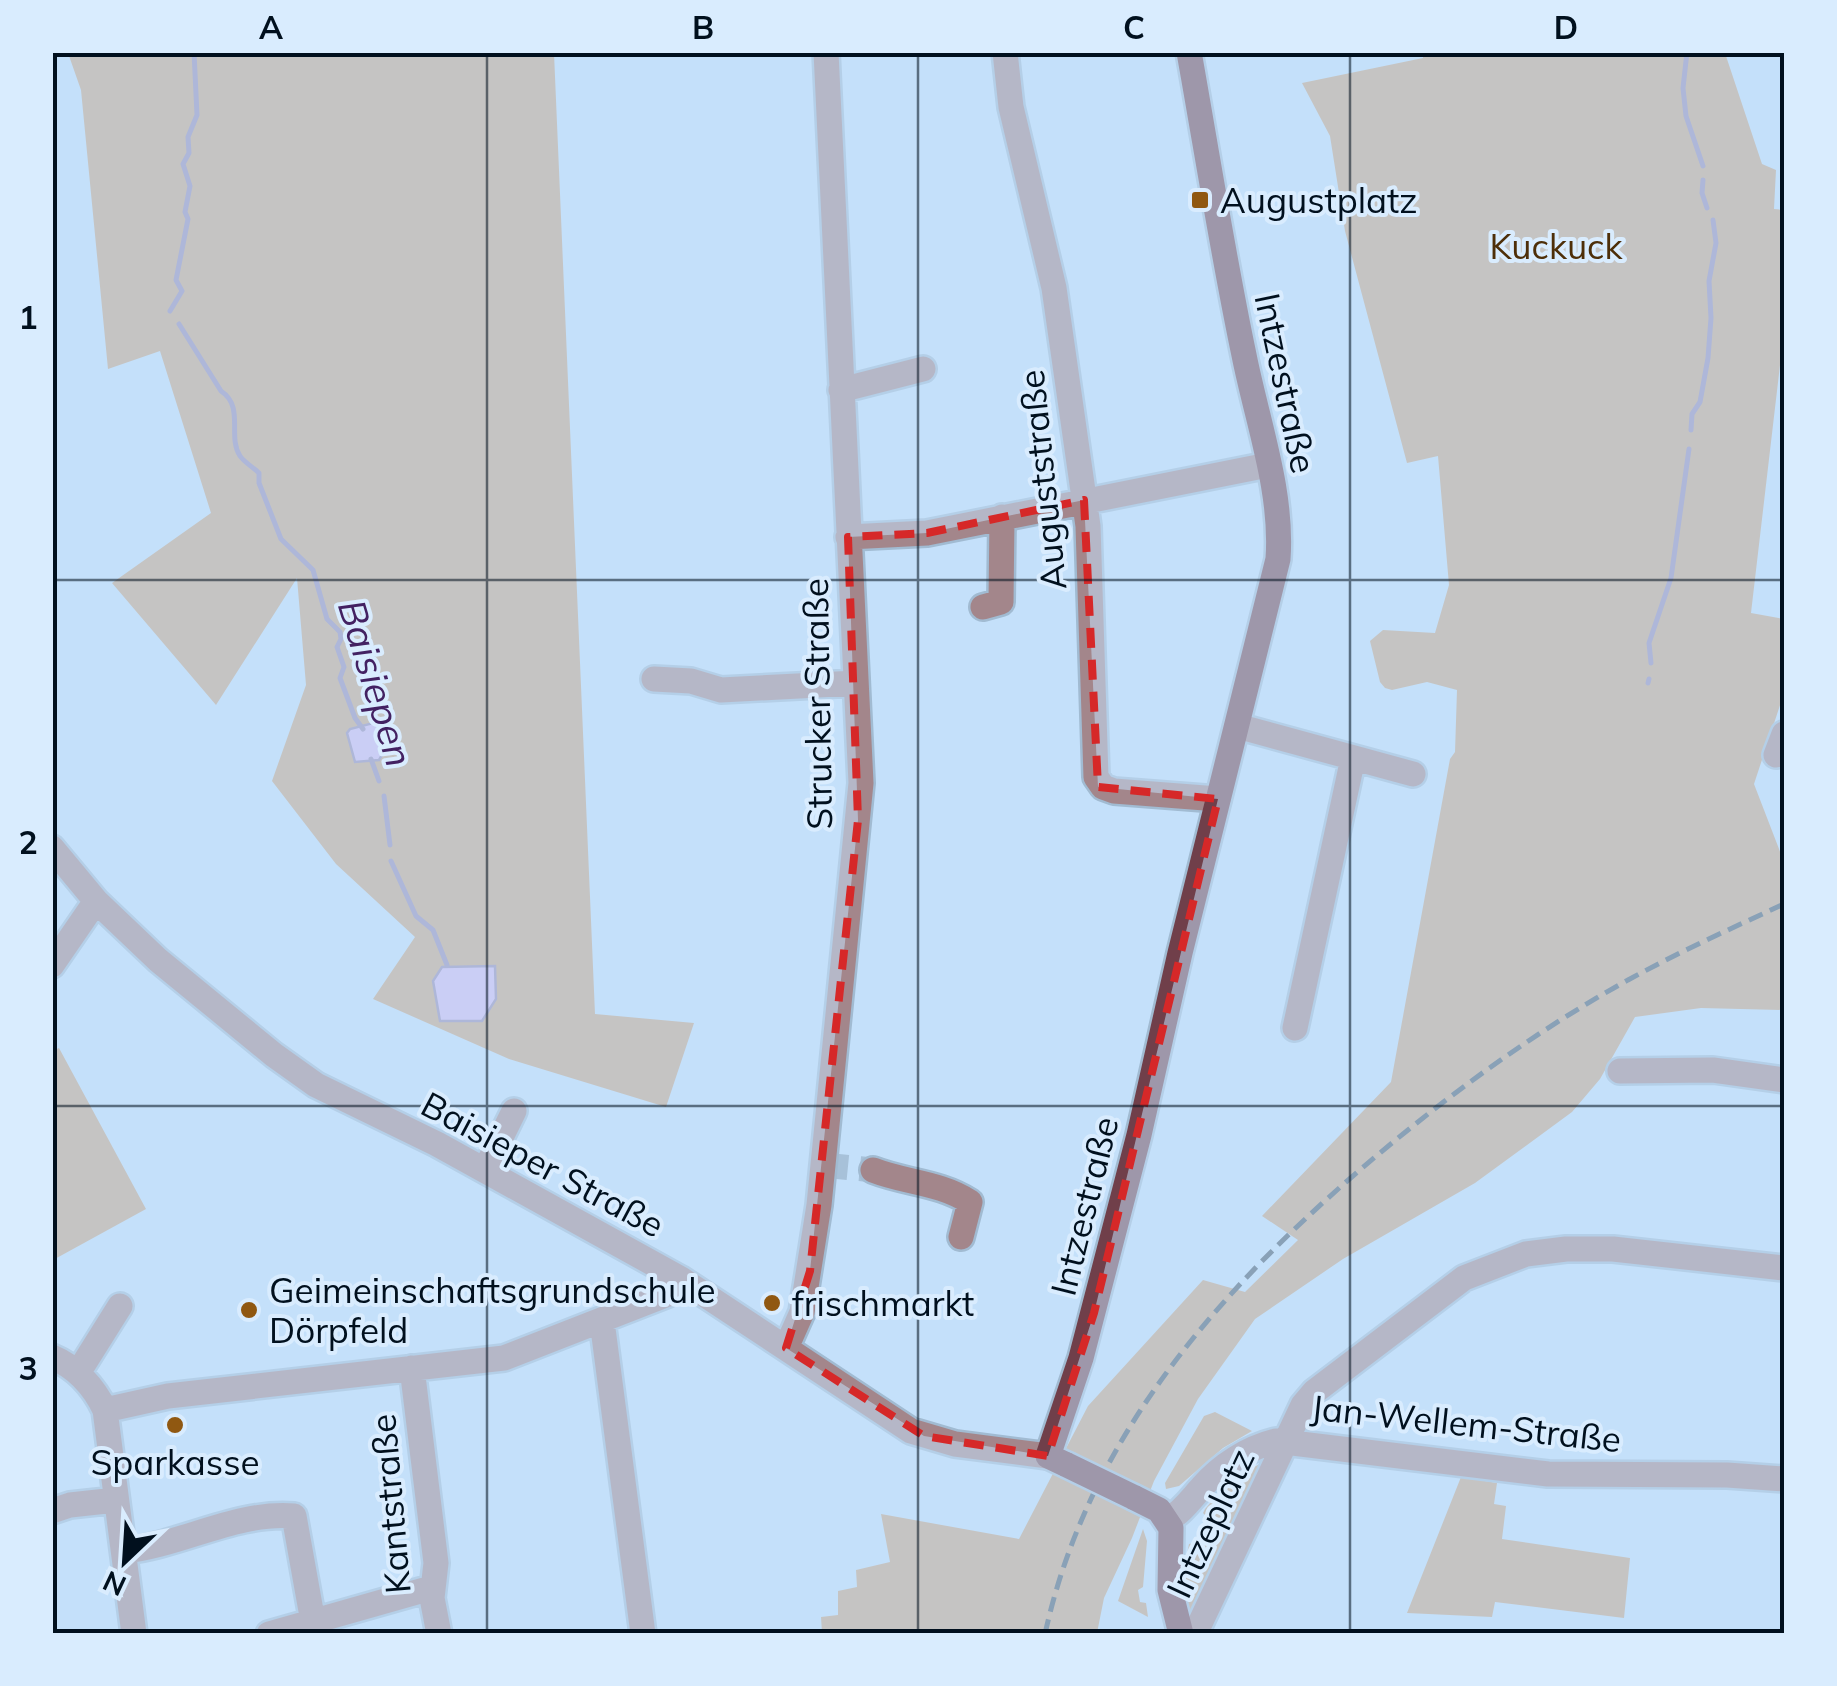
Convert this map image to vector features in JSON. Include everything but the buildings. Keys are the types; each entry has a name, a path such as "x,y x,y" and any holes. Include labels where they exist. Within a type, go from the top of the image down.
{"main road":[{"name":"Intzestraße","path":"1057,1460 1278,559 1268,465 1222,244 1189,52"},
{"path":"1057,1460 1159,1510 1168,1520 1172,1535 1170,1590 1181,1634"}],"street":[{"name":"Strucker Straße","path":"786,1348 802,1312 819,1205 860,784 826,52"},
{"name":"Auguststraße","path":"1005,52 1011,107 1054,288 1084,500 1098,780 1114,791 1218,799"},
{"path":"840,390 923,369"},
{"path":"848,537 927,534 1268,465"},
{"path":"983,608 1001,602 1002,517"},
{"path":"654,680 691,681 721,690 856,683"},
{"path":"1237,726 1413,774"},
{"path":"1296,1028 1353,758"},
{"name":"Baisieper Straße","path":"52,848 96,901 194,991 316,1084 485,1170 681,1279 741,1315 884,1416 924,1436 955,1444 1057,1460"},
{"path":"52,965 96,901"},
{"path":"1620,1071 1714,1070 1784,1080"},
{"path":"485,1170 514,1111"},
{"path":"873,1170 892,1178 942,1186 970,1202 960,1236"},
{"name":"Intzeplatz","path":"1195,1634 1303,1405 1314,1392 1464,1278 1526,1254 1566,1249 1613,1250 1784,1268"},
{"path":"105,1410 168,1396 517,1355 668,1294 681,1279"},
{"path":"78,1372 120,1306"},
{"path":"602,1322 643,1634"},
{"path":"52,1357 78,1372 105,1410 134,1634"},
{"name":"Kantstraße","path":"412,1368 436,1563 431,1588 440,1634"},
{"name":"Jan-Wellem-Straße","path":"1168,1520 1233,1460 1286,1440 1548,1474 1784,1480"},
{"path":"52,1511 116,1500"},
{"path":"124,1551 166,1544 234,1523 294,1516 298,1524 303,1627"},
{"path":"270,1634 431,1588"}],"highlighted area":[{"path":"1084,500 1098,787 1218,799 1094,1313 1048,1456 924,1436 786,1348 810,1271 858,820 848,537 927,533"}],"green space":[{"path":"68,53 554,53 595,1014 694,1023 666,1107 509,1059 373,999 415,937 336,864 272,781 306,685 297,578 216,705 112,583 211,513 160,351 108,369 81,90"},
{"name":"Kuckuck","path":"1423,53 1725,53 1762,164 1776,170 1774,209 1784,210 1784,331 1751,613 1784,619 1784,693 1754,784 1784,862 1784,1010 1701,1008 1635,1017 1600,1079 1572,1112 1475,1183 1343,1259 1255,1319 1198,1399 1154,1481 1104,1598 1097,1633 822,1633 821,1617 838,1615 838,1591 857,1587 856,1570 890,1562 881,1514 1019,1539 1088,1406 1203,1280 1245,1292 1298,1240 1262,1216 1391,1082 1450,759 1455,752 1457,690 1427,682 1385,688 1370,641 1383,630 1435,633 1449,585 1438,456 1407,463 1345,231 1330,136 1302,83 1423,58"},
{"path":"59,1048 146,1209 53,1260 52,1051"},
{"path":"1215,1412 1252,1431 1223,1448 1179,1486 1166,1489 1165,1483 1204,1416"},
{"path":"1265,1461 1192,1615 1185,1588 1186,1562 1189,1544 1208,1540 1212,1523 1203,1513 1229,1481"},
{"path":"1461,1477 1497,1483 1494,1504 1506,1506 1502,1539 1630,1558 1624,1618 1495,1602 1492,1617 1407,1613"},
{"path":"1143,1529 1147,1541 1143,1587 1138,1590 1148,1617 1118,1601"}],"shaded area":[{"path":"373,723 377,726 382,755 379,760 355,762 347,733"},
{"path":"495,966 496,999 482,1021 440,1021 433,981 442,967"}],"waterway":[{"name":"Baisiepen","path":"170,311 182,291 176,280 190,186 183,164 197,115 194,52"},
{"path":"1687,52 1683,88 1686,116 1703,166"},
{"path":"1703,180 1707,208"},
{"path":"1691,430 1708,358 1709,281 1716,243 1713,220"},
{"name":"Baisiepen","path":"179,324 232,405 236,448 259,473 259,483 281,539 313,570 327,619 340,632 337,647 344,667 340,678 363,729"},
{"path":"1651,663 1649,643 1671,578 1689,449"},
{"path":"1648,683 1649,679"},
{"name":"Baisiepen","path":"371,759 379,781"},
{"name":"Baisiepen","path":"384,796 390,845"},
{"name":"Baisiepen","path":"391,861 416,916 433,930 447,965"}],"tunnel":[{"path":"823,1165 873,1170"}],"railway":[{"path":"1045,1634 1064,1566 1121,1441 1200,1330 1295,1229 1413,1126 1517,1048 1628,980 1784,904"}],"place":[{"name":"Augustplatz","path":"1200,200"},
{"name":"frischmarkt","path":"772,1303"},
{"name":"Geimeinschaftsgrundschule Dörpfeld","path":"249,1310"},
{"name":"Sparkasse","path":"175,1425"}]}
